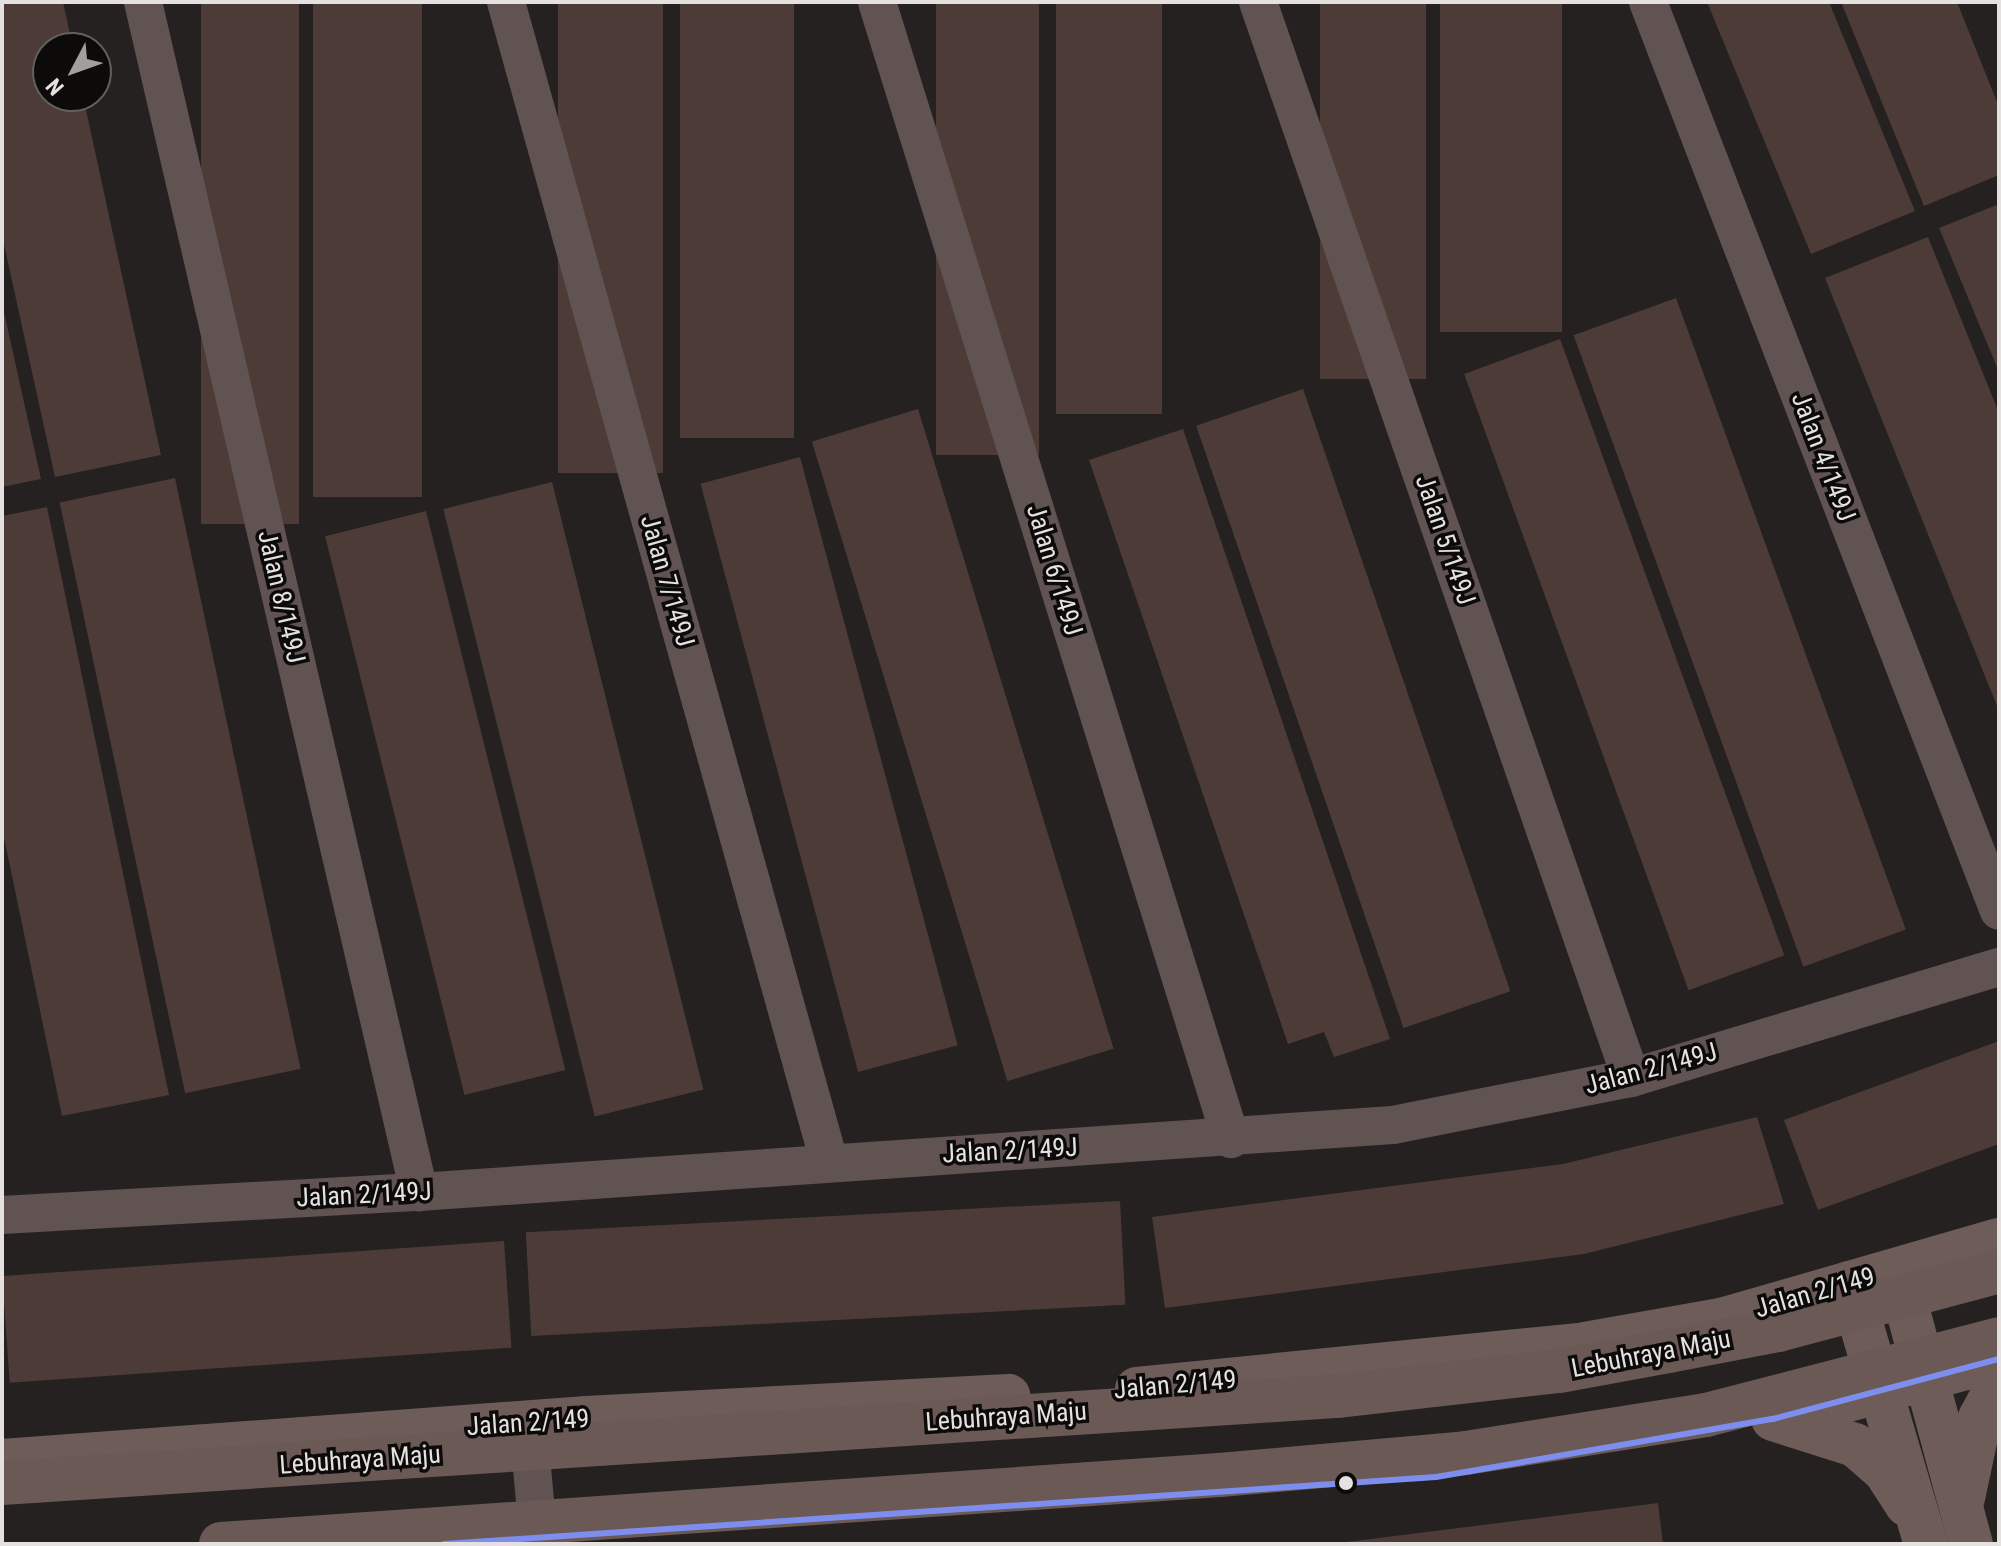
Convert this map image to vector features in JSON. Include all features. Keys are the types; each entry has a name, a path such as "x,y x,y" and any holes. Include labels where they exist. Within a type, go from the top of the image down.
{"highway":[{"name":"Lebuhraya Maju","path":"2,1483 1338,1396 1559,1371 1669,1351 1778,1330 1999,1271"},
{"path":"221,1544 1220,1475 1466,1453 1706,1415 1999,1339"}],"main road":[{"name":"Jalan 2/149","path":"2,1461 528,1424 1135,1389 1585,1344 1725,1319 1999,1240"},
{"path":"1897,1270 1926,1382 1945,1532"},
{"path":"1849,1283 1883,1392 1945,1532"},
{"path":"444,1544 539,1540 1422,1478 1773,1419 1926,1382 1999,1359"},
{"path":"1945,1532 1980,1418 1999,1383"},
{"path":"1773,1419 1855,1445 1945,1532"}],"street":[{"name":"Jalan 8/149J","path":"143,2 419,1192"},
{"name":"Jalan 7/149J","path":"506,2 829,1161"},
{"name":"Jalan 6/149J","path":"877,2 1231,1139"},
{"name":"Jalan 5/149J","path":"1258,2 1631,1078"},
{"name":"Jalan 4/149J","path":"1648,2 1999,911"},
{"name":"Jalan 2/149J","path":"4,1207 419,1192 829,1161 1231,1139 1393,1125 1631,1078 1999,967"},
{"path":"528,1424 539,1540"}],"building":[{"path":"2,2 63,2 70,32 32,32 32,112 86,112 161,455 55,477 2,235"},
{"path":"201,2 299,2 299,524 201,524"},
{"path":"313,2 422,2 422,497 313,497"},
{"path":"558,2 663,2 663,473 558,473"},
{"path":"680,2 794,2 794,438 680,438"},
{"path":"936,2 1039,2 1039,455 936,455"},
{"path":"1056,2 1162,2 1162,414 1056,414"},
{"path":"1320,2 1426,2 1426,379 1320,379"},
{"path":"1440,2 1562,2 1562,332 1440,332"},
{"path":"1707,2 1829,2 1915,211 1811,254"},
{"path":"1841,2 1957,2 1999,107 1999,175 1924,206"},
{"path":"1999,204 1999,372 1939,228"},
{"path":"1928,237 1999,413 1999,711 1825,278"},
{"path":"1676,298 1906,929 1803,967 1574,335"},
{"path":"2,303 41,479 2,487"},
{"path":"1560,339 1784,955 1689,990 1464,374"},
{"path":"1303,389 1510,991 1404,1028 1196,426"},
{"path":"918,409 1114,1049 1007,1081 812,441"},
{"path":"1183,429 1390,1039 1334,1057 1324,1032 1288,1044 1089,460"},
{"path":"800,457 958,1045 858,1072 701,484"},
{"path":"175,478 301,1069 185,1093 60,503"},
{"path":"552,482 703,1089 595,1117 443,509"},
{"path":"47,507 169,1095 62,1116 2,828 2,516"},
{"path":"426,511 565,1070 464,1095 325,536"},
{"path":"1999,1041 1999,1144 1818,1210 1784,1120"},
{"path":"1757,1117 1784,1204 1584,1254 1165,1308 1152,1217 1563,1164"},
{"path":"1120,1201 1125,1305 531,1336 526,1232"},
{"path":"504,1241 511,1348 10,1383 2,1276"},
{"path":"1658,1503 1663,1544 1346,1544 1346,1542"}],"transit line":[{"path":"444,1544 1436,1477 1773,1419 1999,1359"}]}
